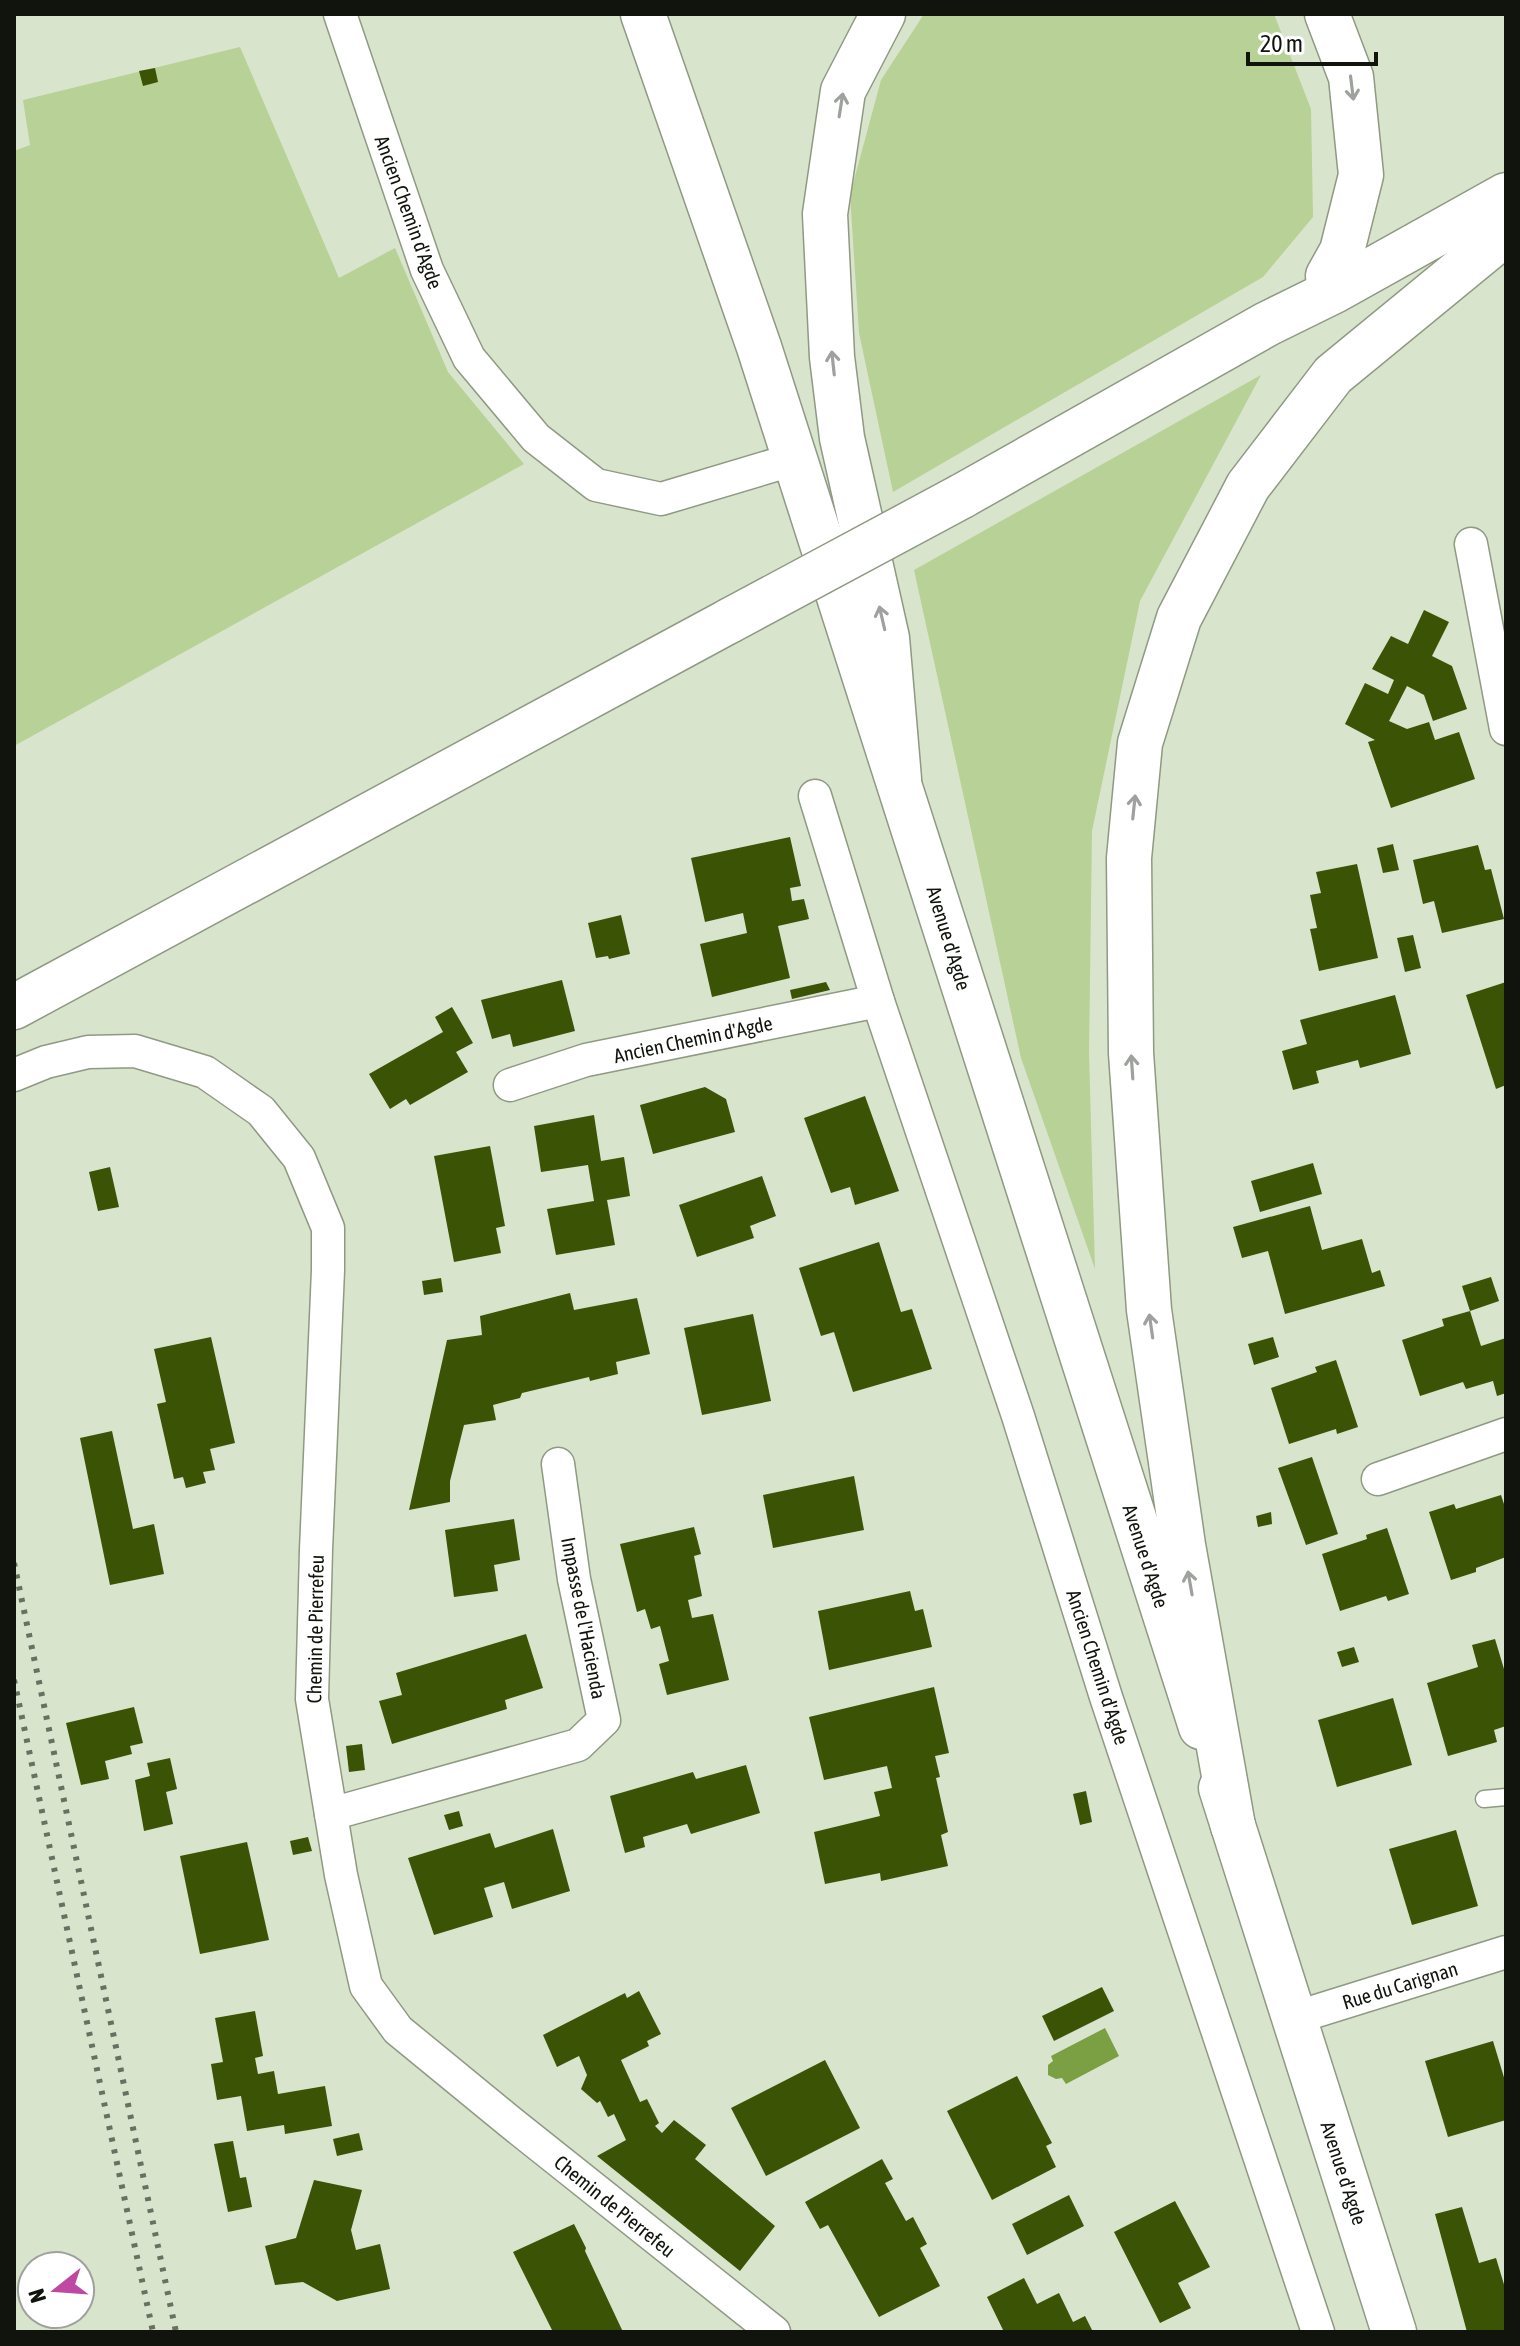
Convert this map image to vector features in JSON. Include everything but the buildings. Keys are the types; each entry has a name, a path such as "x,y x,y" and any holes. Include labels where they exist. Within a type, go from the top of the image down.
{"main road":[{"path":"643,14 759,347 899,779"},
{"path":"883,14 843,91 825,214 832,357 840,425 887,638 899,779"},
{"path":"1327,14 1351,77 1361,175 1342,251 1328,276"},
{"path":"1267,324 1328,276 1506,169"},
{"path":"14,1007 962,496 1267,324 1334,291 1506,195"},
{"path":"1233,1826 1183,1545 1149,1310 1131,1053 1129,858 1140,743 1179,618 1248,486 1333,375 1506,233"},
{"name":"Avenue d'Agde","path":"899,779 1394,2332"}],"street":[{"name":"Ancien Chemin d'Agde","path":"340,14 427,270 469,358 536,438 596,485 661,499 795,459"},
{"path":"1471,544 1506,729"},
{"name":"Ancien Chemin d'Agde","path":"815,796 878,1001 1018,1416 1106,1697 1318,2332"},
{"name":"Ancien Chemin d'Agde","path":"510,1085 586,1060 878,1001"},
{"name":"Chemin de Pierrefeu","path":"14,1075 46,1062 88,1052 135,1051 205,1072 261,1111 299,1158 328,1228 312,1699 341,1875 366,1986 398,2030 774,2332"},
{"path":"1378,1479 1506,1434"},
{"name":"Impasse de l'Hacienda","path":"331,1814 578,1745 604,1720 574,1579 558,1464"},
{"name":"Rue du Carignan","path":"1294,2018 1506,1952"}],"lane":[{"path":"1484,1799 1506,1797"}],"shaded area":[{"path":"924,14 1274,14 1311,109 1313,217 1263,277 893,492 859,333 850,195 881,80"},
{"path":"240,47 339,278 395,248 448,372 524,464 14,746 14,151 30,145 23,100"},
{"path":"1261,375 1140,601 1092,831 1089,1053 1095,1269 1021,1058 914,570"},
{"path":"1105,2028 1119,2056 1066,2084 1062,2078 1048,2075 1048,2065 1053,2061 1051,2056"}],"railway":[{"path":"14,1563 176,2332"},
{"path":"14,1680 153,2332"}]}
